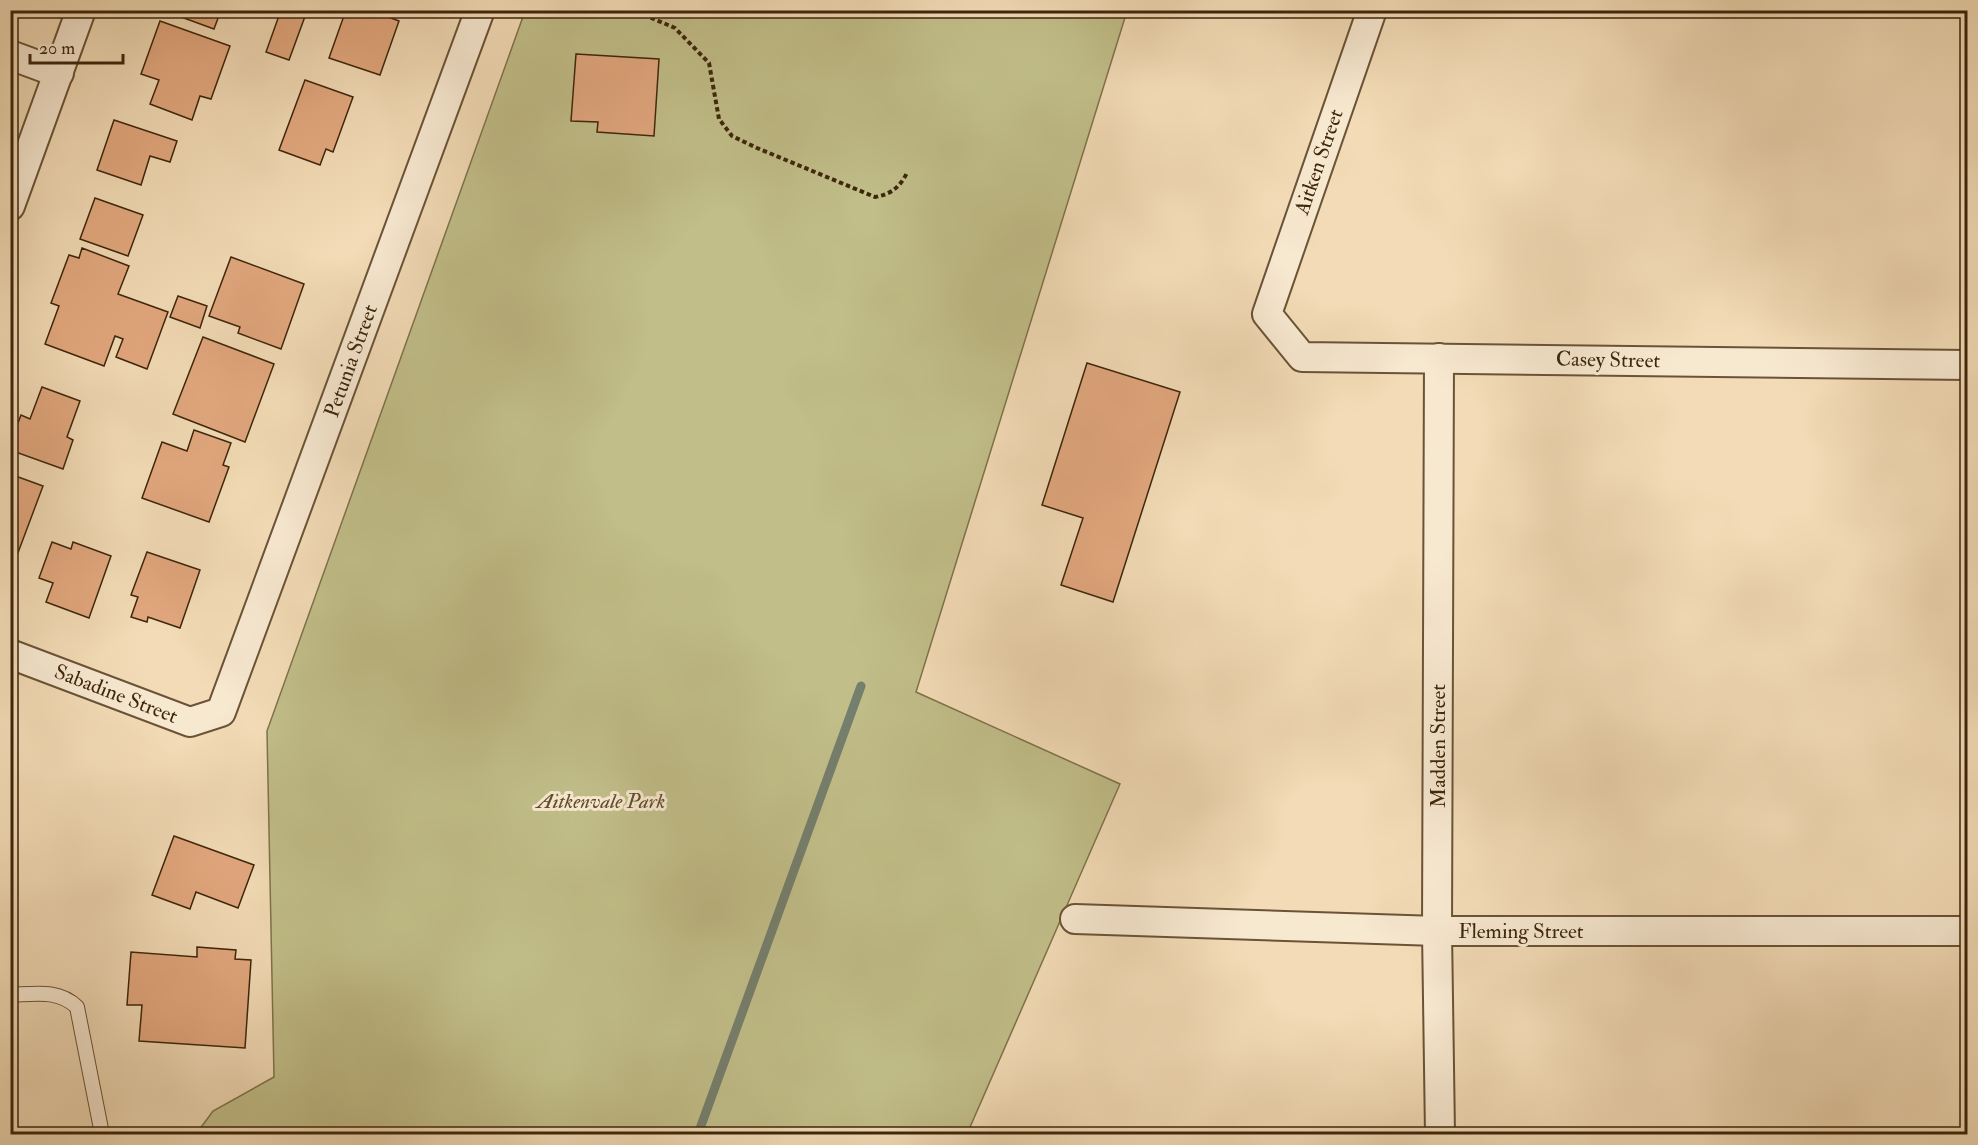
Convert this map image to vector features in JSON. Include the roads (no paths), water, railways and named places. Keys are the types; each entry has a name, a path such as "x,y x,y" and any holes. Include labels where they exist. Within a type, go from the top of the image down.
{"street":[{"path":"10,206 81,10"},
{"name":"Petunia Street","path":"221,712 480,10"},
{"name":"Aitken Street","path":"1267,314 1372,10"},
{"path":"10,56 59,73"},
{"name":"Casey Street","path":"1267,314 1302,357 1968,365"},
{"name":"Madden Street","path":"1439,358 1437,931 1440,1134"},
{"name":"Sabadine Street","path":"10,654 190,722 221,712"},
{"name":"Fleming Street","path":"1075,919 1437,931 1968,931"}],"lane":[{"path":"10,995 52,993 68,999 77,1007 102,1134"}],"waterway":[{"path":"698,1134 861,686"}],"park label":[{"name":"Aitkenvale Park","path":"601,801"}]}
